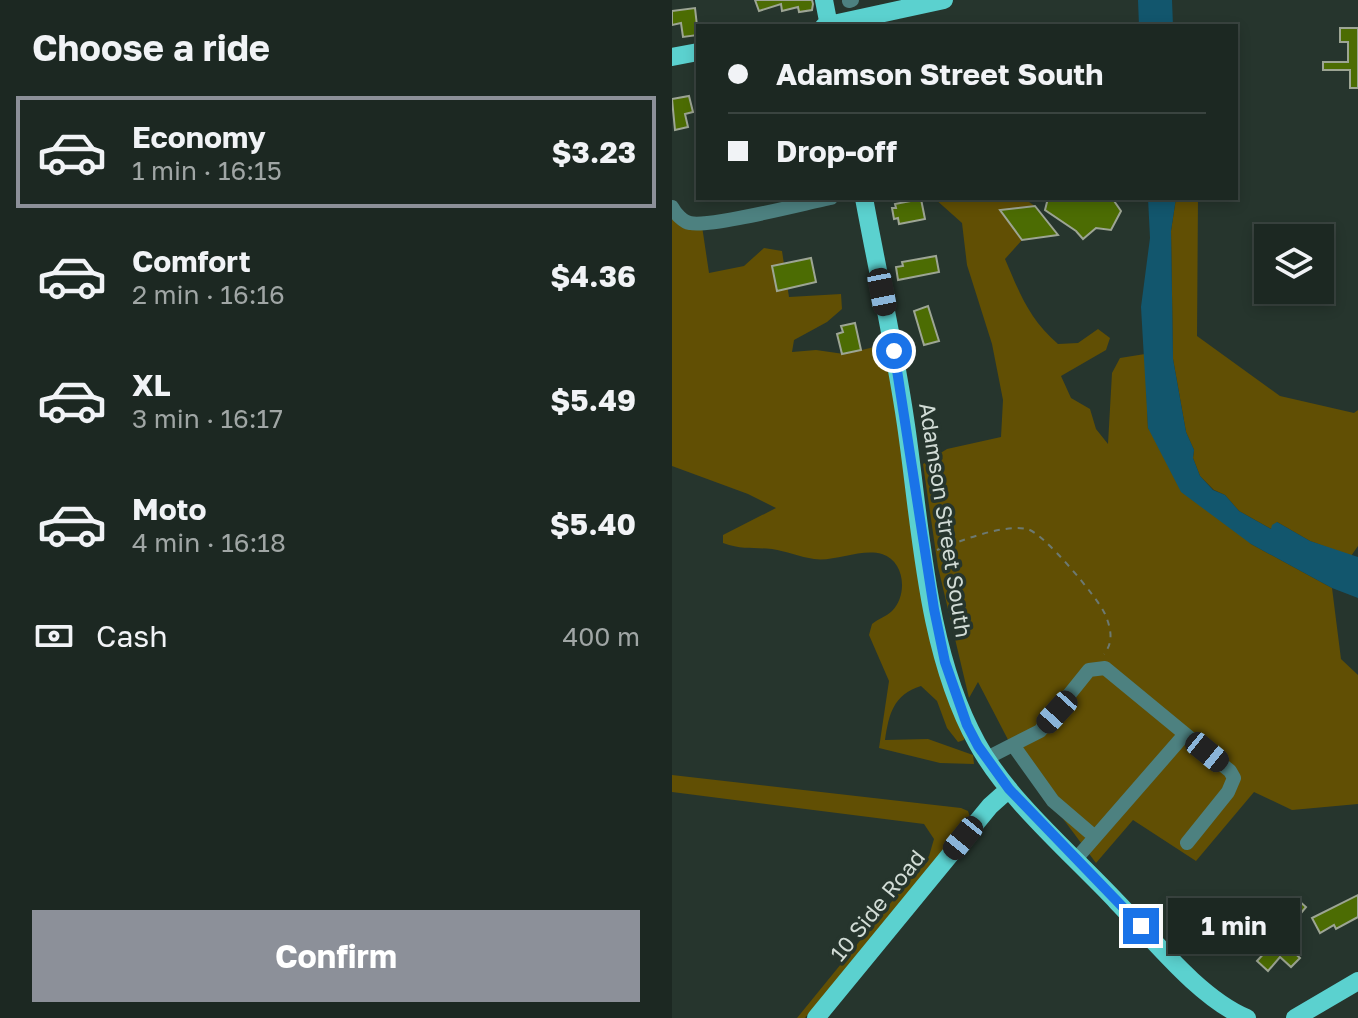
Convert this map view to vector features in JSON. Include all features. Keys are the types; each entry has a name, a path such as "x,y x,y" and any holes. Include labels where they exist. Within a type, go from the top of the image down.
{"main road":[{"path":"824,0 827,24"},
{"path":"833,24 889,6 944,0"},
{"path":"672,57 696,52"},
{"name":"Adamson Street South","path":"864,200 899,380 945,662 967,725 1009,789 1207,993 1220,1004 1247,1018"},
{"name":"10 Side Road","path":"816,1018 990,806 1009,789"},
{"path":"1295,1018 1358,981"}],"street":[{"path":"672,207 673,212 690,223 715,222 821,200"},
{"path":"987,758 1040,731 1089,670 1105,668 1230,771 1234,778 1228,792 1187,843"},
{"path":"1076,859 1185,734"},
{"path":"1013,745 1053,801 1095,837"}],"path":[{"path":"925,554 984,532 1026,529 1045,538 1105,612 1112,635 1108,650 1089,670"}],"shaded area":[{"path":"936,200 1026,200 1035,206 1000,210 1022,240 1005,259 1026,305 1058,344 1078,343 1098,329 1110,338 1106,350 1061,376 1071,398 1090,409 1096,429 1108,444 1112,373 1120,358 1145,354 1148,428 1251,544 1332,588 1341,659 1358,675 1358,804 1292,810 1254,792 1196,861 1133,820 1096,863 1017,757 978,682 969,698 938,567 923,464 947,449 1001,437 1003,400 992,344 967,265 962,223"},
{"path":"1176,200 1198,200 1197,336 1280,396 1354,413 1358,410 1358,546 1351,556 1310,541 1277,522 1273,530 1239,511 1225,495 1214,490 1200,476 1186,432 1173,359 1171,231"},
{"path":"672,217 702,226 709,273 744,266 764,248 782,251 789,297 841,294 842,309 827,322 794,340 792,352 816,350 844,354 879,346 888,368 965,736 958,742 947,728 937,701 921,686 898,700 888,722 885,740 928,739 973,755 974,764 940,763 879,748 889,681 869,635 872,624 892,611 900,596 902,579 890,558 865,553 814,559 777,550 723,543 723,535 776,508 748,494 672,466"},
{"path":"672,775 961,808 968,811 970,817 805,1018 797,1018 929,856 934,839 924,824 672,792"}],"water":[{"path":"1138,0 1172,0 1173,24 1139,24"},
{"path":"1148,200 1176,200 1171,231 1173,359 1186,432 1200,476 1213,490 1225,495 1239,511 1271,529 1277,522 1310,541 1358,557 1358,598 1332,588 1251,544 1181,492 1148,428 1141,307 1150,238"}],"building":[{"path":"755,0 812,0 813,4 812,10 799,12 798,7 782,11 781,4 759,11"},
{"path":"695,8 696,35 683,37 681,23 672,25 672,11"},
{"path":"1340,28 1358,28 1358,88 1350,88 1350,70 1323,70 1323,62 1348,62 1348,42 1340,42"},
{"path":"689,96 693,112 685,114 688,127 675,130 672,99"},
{"path":"921,200 925,219 899,224 898,218 894,219 892,208 896,208 895,204"},
{"path":"1048,200 1113,200 1121,211 1111,230 1096,228 1083,239 1045,210"},
{"path":"1035,206 1058,235 1022,240 1000,210"},
{"path":"936,256 939,272 898,280 896,267 903,266 902,262"},
{"path":"811,258 816,282 777,291 772,266"},
{"path":"928,306 939,341 924,345 914,311"},
{"path":"855,323 861,350 842,354 837,334 843,332 841,326"},
{"path":"1358,895 1358,917 1336,929 1334,925 1320,933 1312,918"},
{"path":"1283,898 1294,907 1299,901 1306,907 1291,925 1273,910"},
{"path":"1211,915 1236,940 1226,950 1201,926"},
{"path":"1278,938 1300,958 1291,967 1280,957 1268,971 1257,961"}],"route":[{"path":"894,351 929,587 945,662 967,725 1009,789 1141,926"}]}
